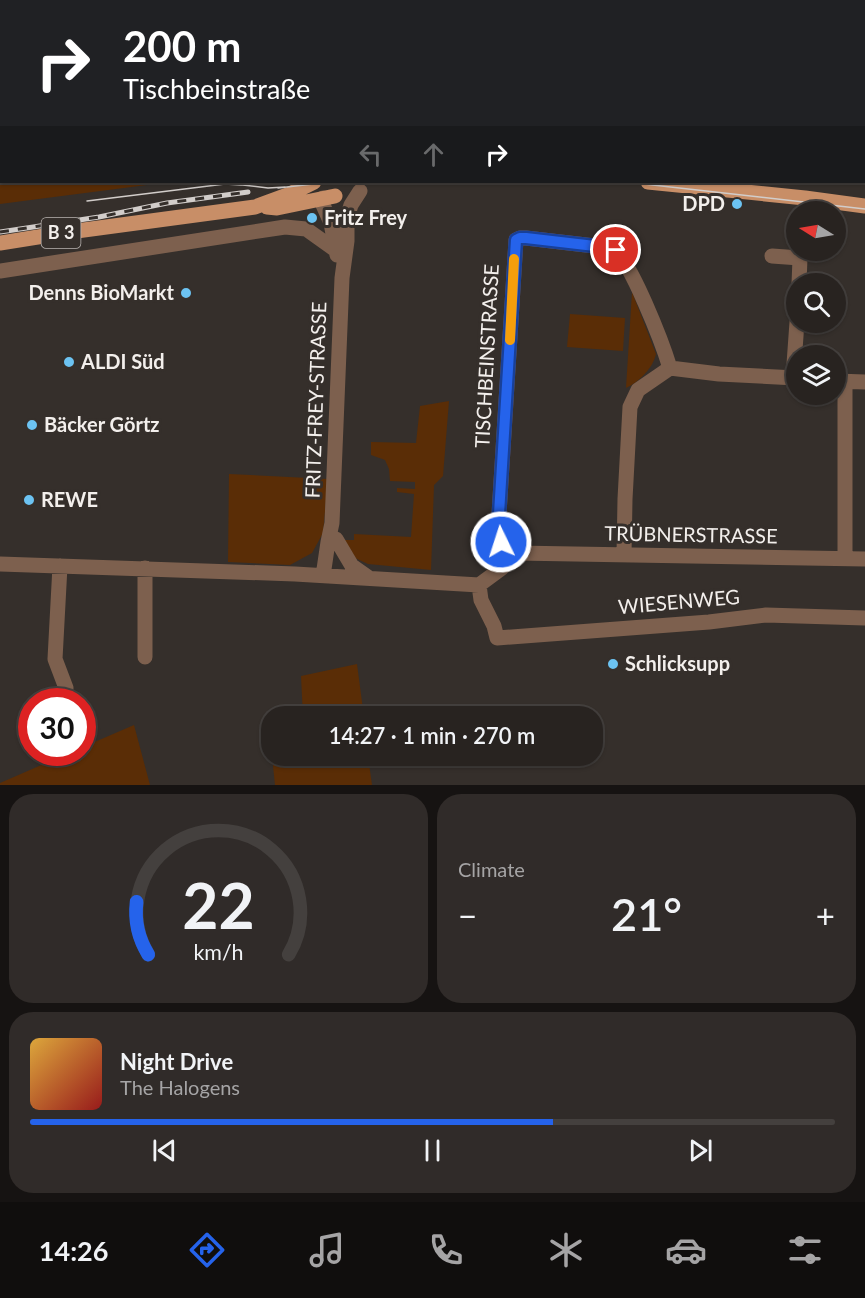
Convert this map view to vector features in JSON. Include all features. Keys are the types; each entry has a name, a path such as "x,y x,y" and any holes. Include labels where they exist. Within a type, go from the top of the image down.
{"main road":[{"name":"B 3","path":"255,207 312,183"},
{"path":"666,183 865,206"},
{"name":"B 3","path":"0,243 255,207 277,208 328,196"}],"street":[{"path":"296,191 328,196 342,205 347,218"},
{"name":"FRITZ-FREY-STRASSE","path":"329,576 342,278 347,218 351,205 360,191"},
{"path":"306,229 316,224 328,196"},
{"name":"FRITZ-FREY-STRASSE","path":"328,196 342,278"},
{"path":"0,271 291,226 306,229 337,251"},
{"name":"TISCHBEINSTRASSE","path":"516,553 507,550 501,542 498,530 516,240 526,238 616,250 643,299 670,368"},
{"path":"772,256 800,258 799,273"},
{"path":"624,555 630,407 638,390 670,368 719,374 786,378"},
{"path":"846,381 865,382"},
{"path":"841,405 845,558"},
{"path":"295,574 316,561 332,540"},
{"name":"FRITZ-FREY-STRASSE","path":"332,540 351,566 369,578"},
{"path":"0,564 295,574 479,585 502,568 516,553"},
{"name":"TRÜBNERSTRASSE","path":"516,553 865,559"},
{"path":"60,566 55,659 66,688"},
{"path":"144,657 145,568"},
{"name":"WIESENWEG","path":"479,585 481,600 494,626 497,638 766,615 865,618"}],"shaded area":[{"path":"0,183 162,183 0,204"},
{"path":"632,292 656,354 645,374 626,388"},
{"path":"570,314 625,318 623,351 567,347"},
{"path":"449,401 443,476 434,485 431,570 368,564 357,559 345,549 344,540 354,540 354,534 411,537 414,494 397,492 397,488 415,489 415,482 390,481 389,469 385,460 371,455 371,442 416,443 420,406"},
{"path":"229,474 328,479 323,533 312,553 290,565 228,562"},
{"path":"357,664 363,706 302,706 301,676"},
{"path":"134,725 150,785 0,785 39,766 96,766 96,741"},
{"path":"273,766 369,766 372,785 275,785"}],"tram line":[{"path":"278,188 322,183"},
{"path":"635,183 865,209"},
{"path":"87,201 225,184 241,185"},
{"path":"234,184 268,188 285,187"}],"railway":[{"path":"0,232 99,217 167,203 248,192"}],"slow traffic":[{"path":"510,340 514,259"}],"place":[{"name":"DPD","path":"737,204"},
{"name":"Fritz Frey","path":"312,218"},
{"name":"Denns BioMarkt","path":"186,293"},
{"name":"ALDI Süd","path":"69,362"},
{"name":"Bäcker Görtz","path":"32,425"},
{"name":"REWE","path":"29,500"},
{"name":"Schlicksupp","path":"613,664"}],"route":[{"path":"501,542 498,530 516,240 526,238 616,250"}]}
